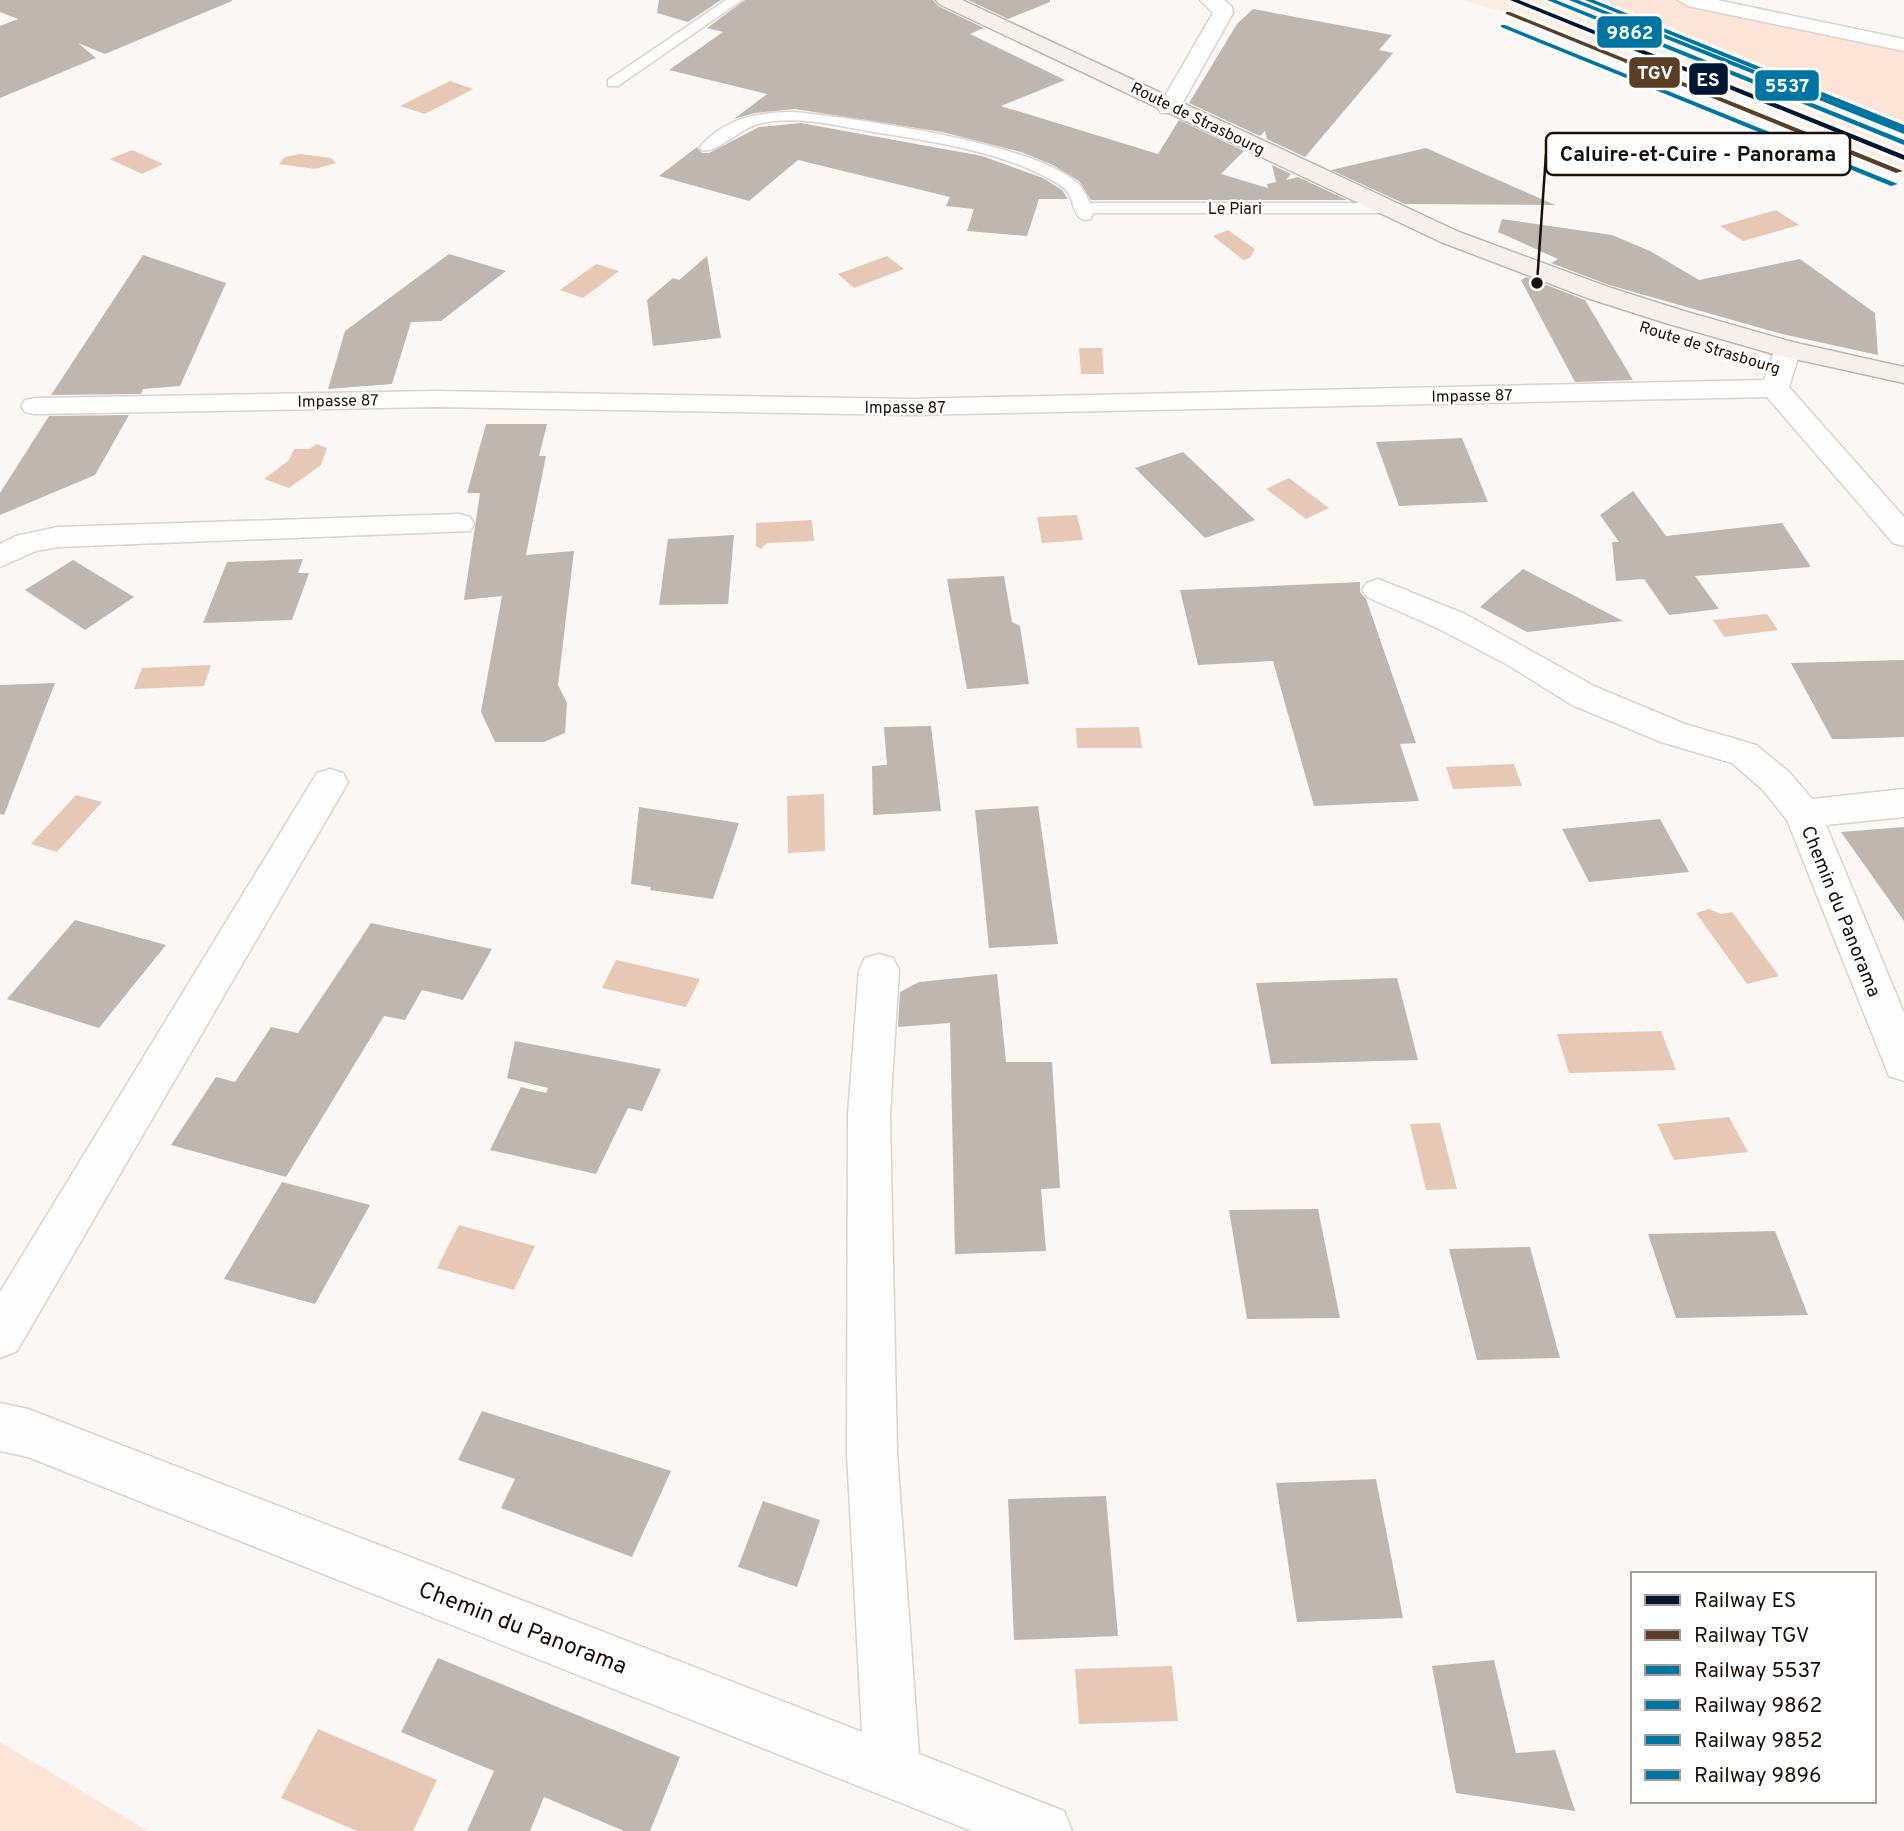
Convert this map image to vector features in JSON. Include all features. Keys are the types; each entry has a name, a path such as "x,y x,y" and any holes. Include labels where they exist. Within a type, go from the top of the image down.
{"main road":[{"name":"Route de Strasbourg","path":"946,0 1139,88 1169,107 1450,237 1491,262 1622,320 1732,357 1904,396"},
{"name":"Route de Strasbourg","path":"1781,369 1904,375"}],"street":[{"path":"1169,107 1223,13 1222,7 1210,0"},
{"path":"1688,0 1904,45"},
{"path":"1781,369 1904,536"},
{"name":"Impasse 87","path":"35,406 450,399 911,407 1781,369"},
{"path":"0,557 27,543 58,537 458,524"},
{"path":"1378,590 1453,622 1520,657 1584,696 1673,733 1744,754 1776,780 1803,814"},
{"path":"0,1335 330,782"},
{"name":"Chemin du Panorama","path":"1904,803 1803,814 1904,1063"},
{"path":"878,970 869,1115 872,1453 892,1772"},
{"name":"Chemin du Panorama","path":"0,1427 27,1433 1044,1831"}],"lane":[{"path":"613,83 735,0"},
{"name":"Le Piari","path":"708,147 738,125 769,117 800,116 944,141 1043,170 1070,184 1079,195 1084,212 1387,208"}],"shaded area":[{"path":"1461,0 1691,0 1904,45 1904,178 1851,150 1855,146 1761,107 1759,102 1695,77 1684,82 1508,13"},
{"path":"1550,0 1691,0 1904,45 1904,137"},
{"path":"450,81 473,89 425,114 400,106"},
{"path":"132,150 163,164 142,174 110,159"},
{"path":"300,154 331,158 336,163 315,169 279,164 285,157"},
{"path":"1776,210 1799,225 1743,241 1720,226"},
{"path":"1228,230 1255,249 1250,258 1243,260 1213,236"},
{"path":"887,256 904,269 854,288 838,274"},
{"path":"596,264 619,271 583,298 560,290"},
{"path":"1079,348 1102,348 1104,374 1081,374"},
{"path":"317,444 327,448 321,465 289,488 264,479 289,460 294,449 309,449"},
{"path":"1289,478 1329,508 1306,519 1266,489"},
{"path":"1077,515 1083,540 1042,543 1037,517"},
{"path":"812,520 814,541 767,543 761,549 756,546 756,523"},
{"path":"1767,614 1778,630 1724,637 1713,620"},
{"path":"211,665 204,686 134,689 142,668"},
{"path":"1139,727 1142,748 1077,748 1076,728"},
{"path":"1514,764 1522,786 1453,789 1446,767"},
{"path":"824,794 825,851 788,853 787,796"},
{"path":"76,795 102,802 57,852 31,844"},
{"path":"1709,909 1721,914 1732,912 1779,976 1747,984 1696,913"},
{"path":"616,960 700,979 686,1007 602,988"},
{"path":"1661,1031 1676,1070 1569,1073 1557,1034"},
{"path":"1729,1117 1748,1152 1674,1160 1657,1124"},
{"path":"1440,1123 1457,1189 1426,1190 1410,1124"},
{"path":"459,1225 535,1246 514,1290 437,1268"},
{"path":"1172,1666 1178,1721 1079,1724 1075,1669"},
{"path":"318,1729 437,1780 413,1831 357,1831 281,1798"},
{"path":"0,1742 148,1831 0,1831"}],"building":[{"path":"0,0 232,1 105,54 78,43 96,58 0,98 0,26 18,19 0,12"},
{"path":"659,0 721,0 688,22 657,13"},
{"path":"745,0 933,0 938,6 984,28 970,34 1065,80 1001,106 1158,154 1179,120 1244,151 1221,174 1268,188 1267,184 1276,182 1272,165 1291,174 1286,180 1298,177 1347,200 1091,200 1079,181 1053,165 1021,152 942,132 795,109 755,113 734,119 767,94 669,70 723,32 707,28"},
{"path":"968,0 1050,0 1050,2 1008,19"},
{"path":"1253,9 1392,35 1379,50 1393,53 1305,157 1267,139 1265,131 1260,136 1189,103 1237,24"},
{"path":"801,123 982,156 1043,178 1062,190 1068,199 1039,199 1027,236 967,231 974,209 946,206 950,197 798,160 749,201 659,176 697,147 702,153 709,153 759,127"},
{"path":"1426,148 1555,205 1405,204 1331,170"},
{"path":"1502,219 1612,235 1650,251 1699,280 1800,259 1875,313 1878,355 1782,334 1609,285 1551,263 1558,259 1498,232"},
{"path":"449,254 506,271 441,321 411,322 392,384 328,389 345,331"},
{"path":"143,255 226,283 180,386 143,389 141,394 51,395"},
{"path":"707,256 721,338 653,346 647,300 673,278 679,280"},
{"path":"1526,277 1585,300 1633,380 1575,382 1521,280"},
{"path":"129,415 95,475 0,515 0,493 49,416"},
{"path":"486,424 547,424 539,456 546,456 526,555 574,551 558,685 567,703 565,733 544,742 495,742 481,712 502,596 464,600 480,493 467,493"},
{"path":"1462,438 1488,502 1399,506 1376,442"},
{"path":"1183,452 1255,520 1205,538 1135,468"},
{"path":"1633,491 1666,536 1782,523 1811,567 1695,576 1719,609 1669,615 1644,579 1616,581 1612,542 1619,542 1600,515"},
{"path":"734,535 728,604 659,605 668,539"},
{"path":"303,559 298,573 309,573 292,620 203,623 227,562"},
{"path":"73,560 134,597 85,630 25,590"},
{"path":"1523,569 1623,621 1527,632 1480,607"},
{"path":"1004,576 1012,622 1020,626 1029,684 967,689 947,579"},
{"path":"1360,582 1360,592 1366,599 1416,743 1400,744 1419,801 1314,806 1273,661 1198,665 1180,590"},
{"path":"1904,660 1904,737 1845,739 1832,739 1791,663"},
{"path":"55,683 4,815 0,814 0,685"},
{"path":"931,726 941,811 873,815 872,766 887,765 884,727"},
{"path":"1038,806 1058,944 989,948 975,810"},
{"path":"639,807 739,823 713,899 650,890 651,887 631,884"},
{"path":"1660,819 1689,872 1589,882 1562,829"},
{"path":"1904,827 1904,921 1841,832"},
{"path":"75,920 166,945 99,1028 7,999"},
{"path":"371,923 492,949 463,1000 422,990 405,1020 384,1016 286,1177 171,1145 216,1077 235,1082 271,1027 298,1033"},
{"path":"997,974 1006,1062 1052,1062 1060,1188 1041,1189 1046,1251 955,1254 950,1023 898,1027 900,992 919,982"},
{"path":"1397,978 1418,1060 1271,1064 1256,983"},
{"path":"515,1041 661,1069 642,1111 628,1108 596,1174 490,1150 521,1087 546,1093 548,1088 507,1078"},
{"path":"282,1182 370,1205 315,1304 224,1279"},
{"path":"1318,1209 1340,1318 1247,1319 1229,1210"},
{"path":"1775,1231 1808,1315 1676,1318 1648,1234"},
{"path":"1530,1247 1560,1358 1477,1360 1449,1249"},
{"path":"482,1411 671,1471 632,1557 501,1508 515,1479 458,1460"},
{"path":"1376,1479 1403,1618 1297,1622 1276,1483"},
{"path":"1106,1496 1118,1636 1014,1640 1008,1499"},
{"path":"763,1501 820,1520 797,1587 738,1567"},
{"path":"438,1658 680,1757 650,1831 624,1831 544,1797 530,1831 467,1831 494,1771 401,1732"},
{"path":"1494,1660 1516,1753 1555,1750 1575,1811 1456,1793 1432,1666"}],"rail line":[{"name":"ES","path":"1513,0 1904,158"},
{"name":"9862","path":"1550,0 1904,143"},
{"name":"5537","path":"1572,0 1904,132"},
{"name":"9896","path":"1588,0 1904,128"},
{"name":"TGV","path":"1508,13 1899,171"},
{"name":"9852","path":"1503,26 1894,184"}],"place":[{"name":"Caluire-et-Cuire - Panorama","path":"1537,283"}]}
